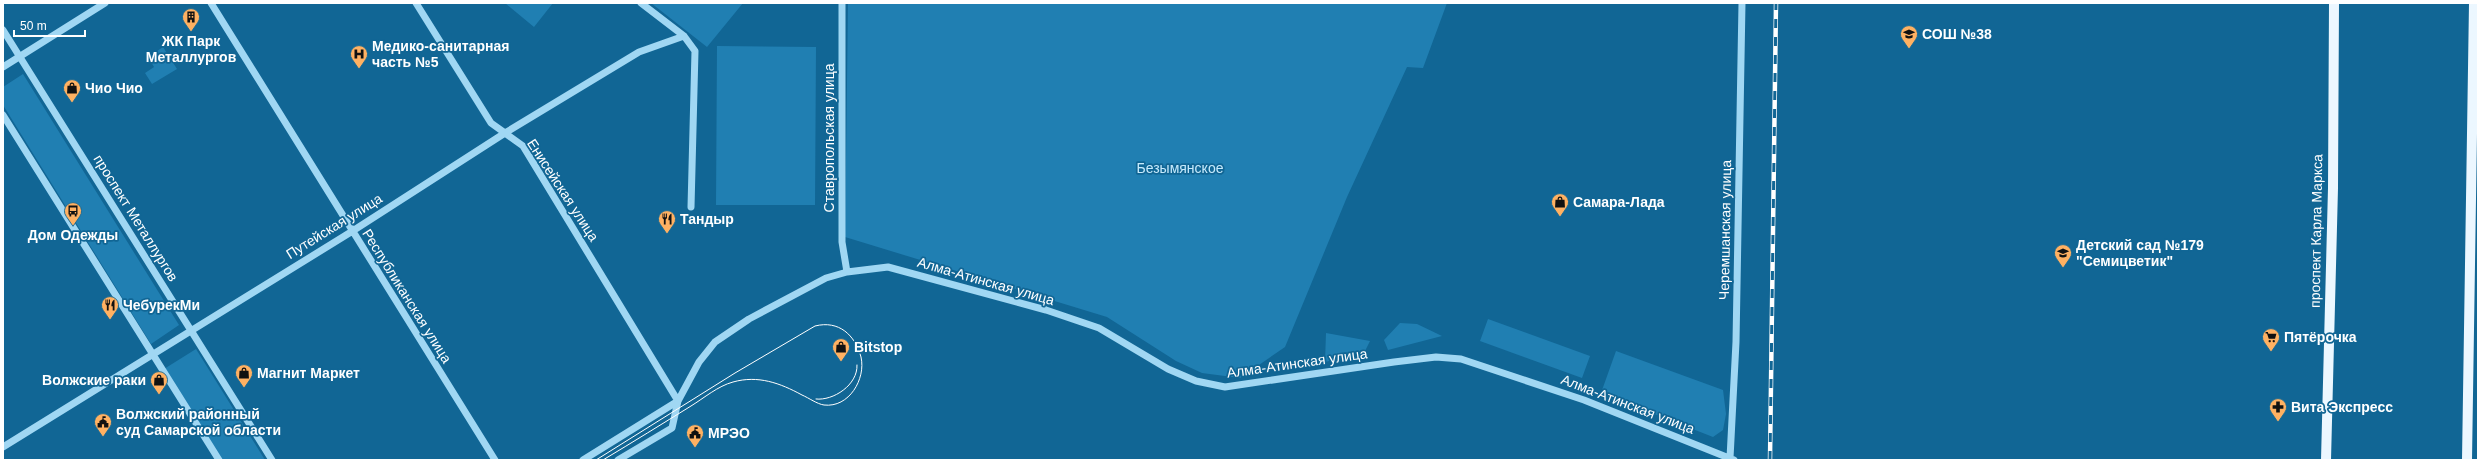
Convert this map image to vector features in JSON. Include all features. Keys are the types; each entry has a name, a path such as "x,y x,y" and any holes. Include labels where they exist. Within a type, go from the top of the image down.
{"main road":[{"name":"проспект Карла Маркса","path":"2326,460 2333,188 2334,3"},
{"path":"2467,460 2474,3"}],"street":[{"path":"3,67 20,58 105,3"},
{"name":"Республиканская улица","path":"211,3 351,232 495,460"},
{"name":"Енисейская улица","path":"416,3 491,123 523,146 678,401"},
{"path":"641,3 684,36 695,51 691,208"},
{"name":"Ставропольская улица","path":"842,3 842,242 847,272"},
{"name":"Черемшанская улица","path":"1732,459 1736,342 1742,3"},
{"name":"проспект Металлургов","path":"3,30 272,460"},
{"name":"Путейская улица","path":"3,447 351,232 505,133 639,52 684,36"},
{"path":"3,115 154,355 218,460"},
{"name":"Алма-Атинская улица","path":"618,460 672,428 678,401 700,362 715,342 748,319 826,278 847,272 888,267 1046,310 1099,328 1168,369 1196,381 1225,388 1394,362 1436,357 1461,359 1584,400 1732,459"},
{"name":"Алма-Атинская улица","path":"583,460 678,401"}],"green space":[{"path":"505,3 553,3 534,27"},
{"path":"651,3 743,3 707,47"},
{"name":"Безымянское","path":"848,3 1447,3 1423,68 1407,67 1347,197 1285,347 1240,378 1202,373 1176,361 1107,317 845,237"},
{"path":"717,46 816,47 815,205 716,205"},
{"path":"163,47 177,69 152,84 145,73 154,67 148,57"},
{"path":"23,74 179,325 151,344 3,105 3,87"},
{"path":"1488,319 1590,356 1582,378 1480,341"},
{"path":"1400,323 1417,324 1442,336 1388,350 1384,340"},
{"path":"1326,333 1370,341 1364,353 1325,362"},
{"path":"196,349 265,460 221,460 164,369"},
{"path":"1616,351 1723,390 1726,414 1723,430 1713,437 1601,393"}],"tram line":[{"path":"596,460 735,373 815,326 831,325 839,327 855,342 861,357 861,374 854,390 841,402 833,405 824,405 769,381 751,379 733,382 717,389 603,460"},
{"path":"816,399 830,397 843,390 853,379 857,365"}],"railway":[{"path":"1770,460 1776,3"}],"place":[{"name":"ЖК Парк Металлургов","path":"191,32"},
{"name":"СОШ №38","path":"1909,49"},
{"name":"Медико-санитарная часть №5","path":"359,69"},
{"name":"Чио Чио","path":"72,103"},
{"name":"Самара-Лада","path":"1560,217"},
{"name":"Дом Одежды","path":"73,226"},
{"name":"Тандыр","path":"667,234"},
{"name":"Детский сад №179 \"Семицветик\"","path":"2063,268"},
{"name":"ЧебурекМи","path":"110,320"},
{"name":"Пятёрочка","path":"2271,352"},
{"name":"Bitstop","path":"841,362"},
{"name":"Магнит Маркет","path":"244,388"},
{"name":"Волжские раки","path":"159,395"},
{"name":"Вита Экспресс","path":"2278,422"},
{"name":"Волжский районный суд Самарской области","path":"103,437"},
{"name":"МРЭО","path":"695,448"}]}
